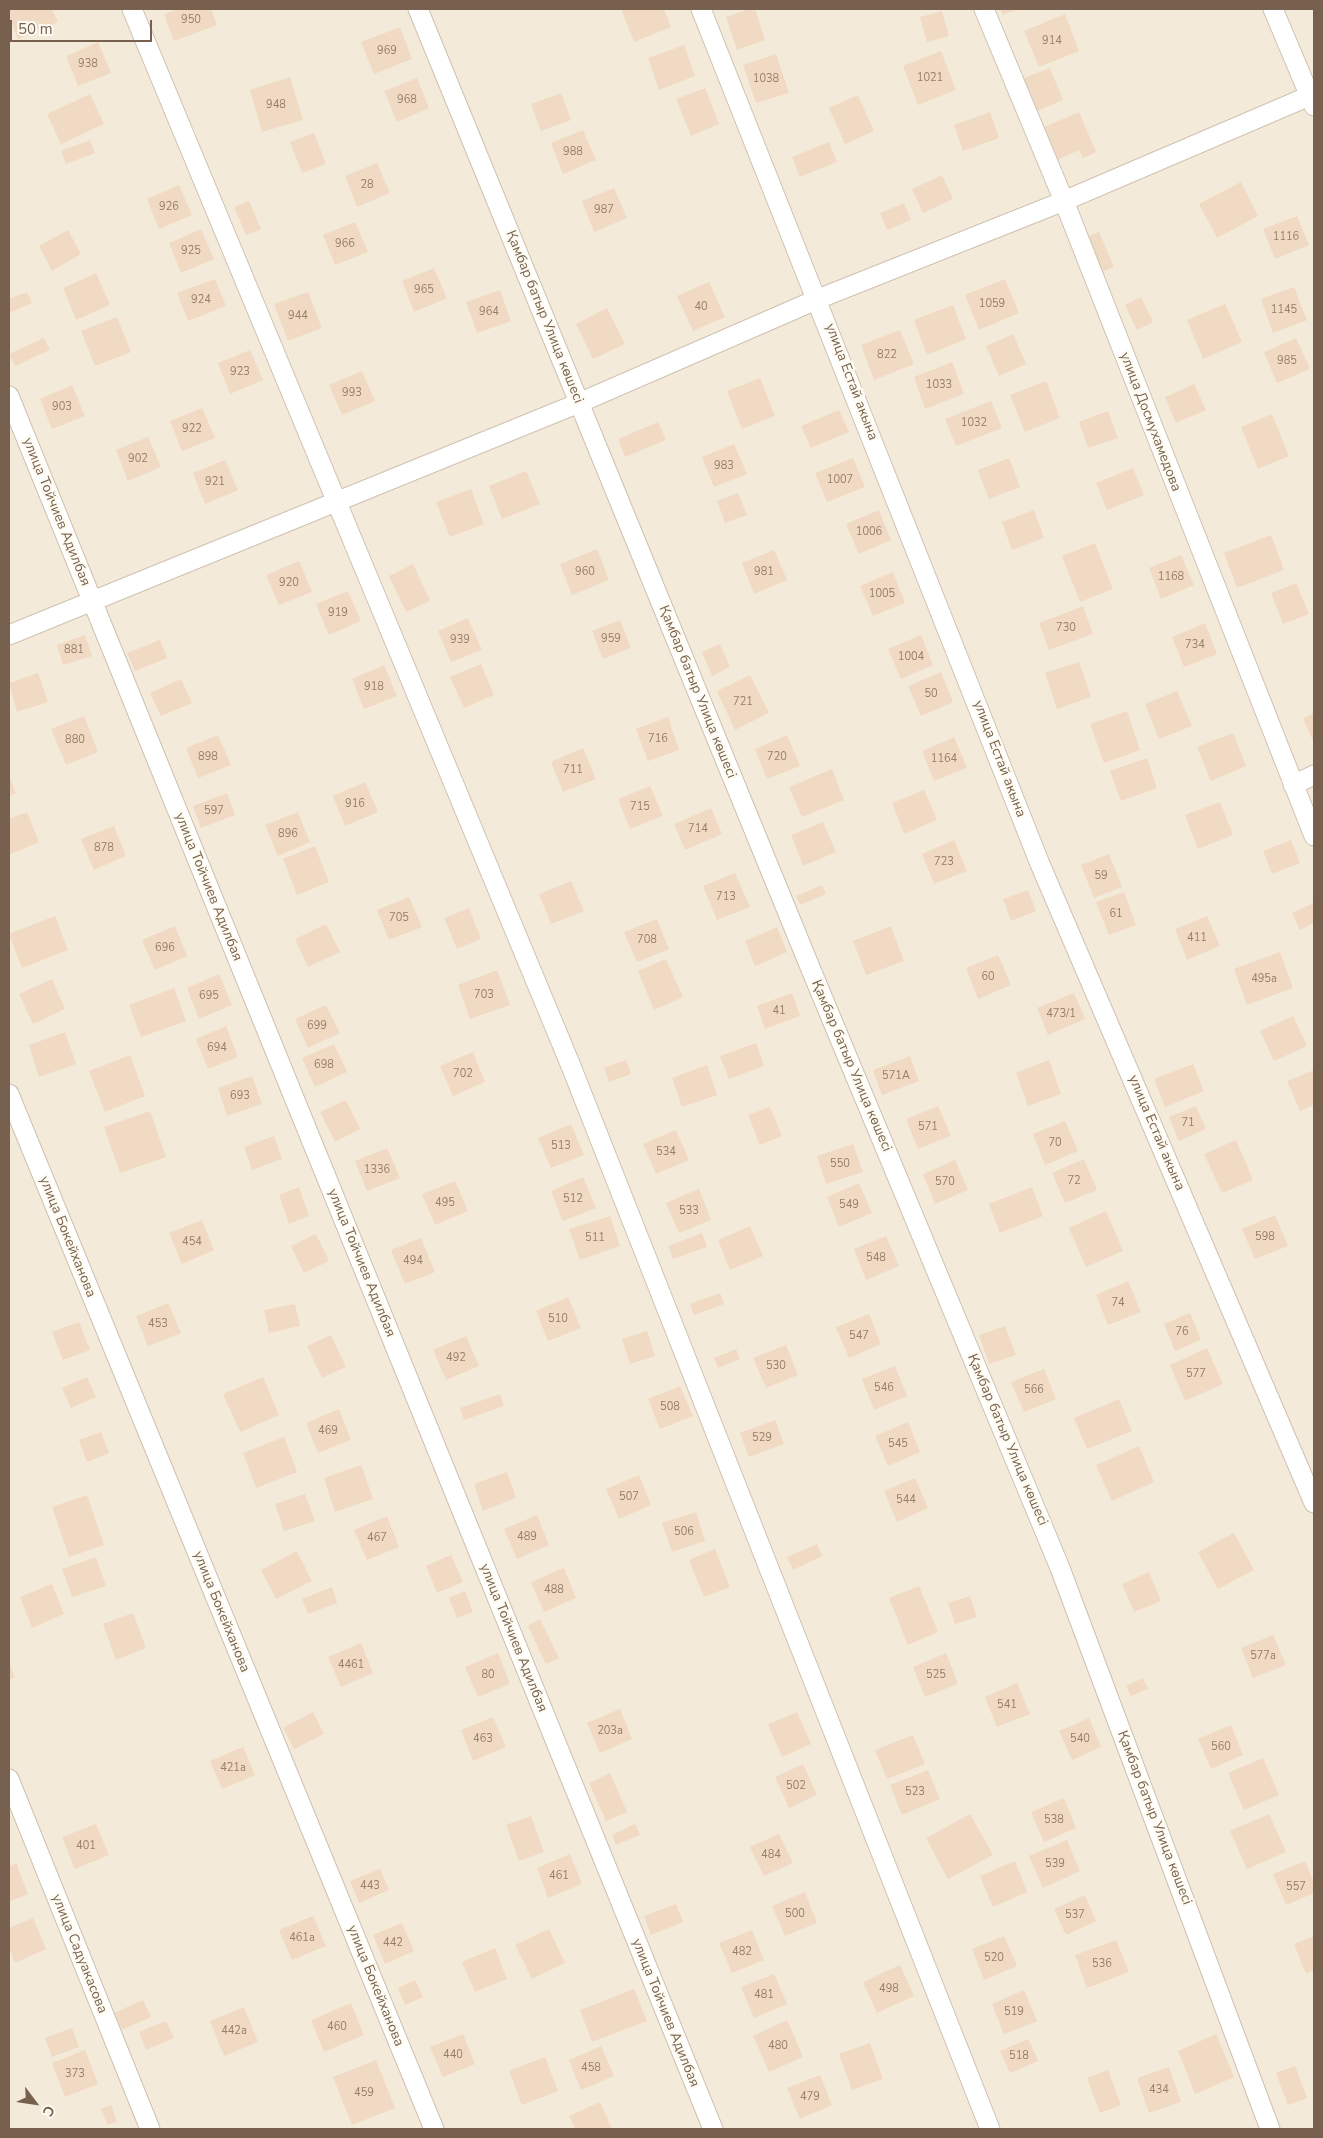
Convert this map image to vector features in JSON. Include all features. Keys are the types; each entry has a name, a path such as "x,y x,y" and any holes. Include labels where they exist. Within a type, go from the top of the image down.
{"street":[{"path":"132,9 335,502 571,1066 990,2129"},
{"name":"Қамбар батыр Улица көшесі","path":"418,9 1060,1568 1270,2129"},
{"name":"улица Естай акына","path":"702,9 1040,864 1306,1460 1314,1503"},
{"name":"улица Досмухамедова","path":"984,9 1064,201 1314,836"},
{"path":"9,635 579,403 818,299 1313,99 1274,9"},
{"name":"улица Тойчиев Адилбая","path":"9,396 712,2129"},
{"path":"1293,784 1314,775"},
{"name":"улица Бокейханова","path":"9,1094 434,2129"},
{"name":"улица Садуакасова","path":"9,1779 150,2129"}],"shaded area":[{"path":"9,9 1314,9 1314,2129 9,2129"}],"building":[{"path":"9,9 52,9 58,22 18,39 9,16"},
{"path":"178,9 211,9 217,25 174,41 164,14"},
{"path":"621,9 664,9 671,27 634,42"},
{"path":"749,9 755,9 765,40 737,50 726,17"},
{"path":"1000,9 1018,9 1003,15"},
{"path":"942,11 949,36 927,42 920,17"},
{"path":"1065,14 1079,51 1039,67 1024,31"},
{"path":"400,27 412,59 374,74 361,42"},
{"path":"98,42 111,73 78,86 66,56"},
{"path":"684,45 695,76 659,90 648,58"},
{"path":"941,51 956,90 918,105 903,66"},
{"path":"776,54 789,93 756,103 743,65"},
{"path":"1050,68 1063,100 1035,112 1022,79"},
{"path":"290,77 303,120 262,132 250,90"},
{"path":"417,78 429,108 397,122 384,91"},
{"path":"705,88 719,124 691,136 676,99"},
{"path":"561,93 571,120 541,131 531,104"},
{"path":"90,94 104,124 61,144 47,114"},
{"path":"858,95 874,131 845,144 829,108"},
{"path":"990,112 999,138 963,151 954,125"},
{"path":"1079,112 1096,152 1083,158 1079,150 1058,160 1044,127"},
{"path":"583,130 596,160 563,174 551,143"},
{"path":"314,133 326,164 302,173 290,142"},
{"path":"90,140 95,153 66,164 61,151"},
{"path":"829,142 837,162 800,177 792,157"},
{"path":"377,163 390,193 357,207 345,176"},
{"path":"942,175 953,199 923,213 912,189"},
{"path":"1241,182 1258,216 1217,238 1199,204"},
{"path":"179,185 192,215 159,229 147,199"},
{"path":"614,188 627,218 594,232 582,201"},
{"path":"249,201 261,229 246,235 234,207"},
{"path":"904,203 911,220 887,230 880,213"},
{"path":"1297,216 1309,245 1275,259 1263,229"},
{"path":"355,222 368,252 335,265 323,235"},
{"path":"201,229 214,259 181,273 169,243"},
{"path":"68,230 81,254 52,271 39,246"},
{"path":"1099,232 1114,267 1102,272 1087,237"},
{"path":"434,268 447,298 414,312 402,281"},
{"path":"96,273 110,305 76,320 63,288"},
{"path":"215,279 226,306 188,321 177,293"},
{"path":"1005,279 1019,313 979,330 965,295"},
{"path":"709,282 725,317 693,331 677,296"},
{"path":"1294,287 1307,320 1273,333 1261,299"},
{"path":"500,290 511,321 477,333 466,302"},
{"path":"27,292 32,303 9,313 9,299"},
{"path":"308,292 322,328 288,341 274,304"},
{"path":"1141,297 1153,322 1137,330 1125,305"},
{"path":"1225,304 1242,342 1203,359 1187,320"},
{"path":"953,305 966,339 927,355 914,320"},
{"path":"607,308 625,344 593,359 576,324"},
{"path":"117,317 131,352 95,366 81,331"},
{"path":"900,330 914,364 874,380 861,345"},
{"path":"1013,334 1026,364 999,376 986,346"},
{"path":"44,338 50,350 15,366 9,354"},
{"path":"1296,338 1310,369 1277,383 1264,352"},
{"path":"250,350 263,380 230,394 218,363"},
{"path":"952,362 964,394 925,409 914,377"},
{"path":"362,371 375,401 342,415 329,385"},
{"path":"760,378 775,416 742,429 727,391"},
{"path":"1046,381 1060,418 1025,432 1010,395"},
{"path":"1194,384 1206,410 1176,423 1165,397"},
{"path":"72,385 85,416 52,429 40,399"},
{"path":"991,401 1002,428 956,446 945,419"},
{"path":"202,408 215,438 182,451 170,421"},
{"path":"839,410 849,432 811,448 801,426"},
{"path":"1108,411 1118,438 1088,448 1079,422"},
{"path":"1272,414 1289,456 1258,469 1241,427"},
{"path":"658,422 666,440 625,457 618,439"},
{"path":"148,437 161,467 128,481 116,450"},
{"path":"734,444 747,474 714,487 702,457"},
{"path":"853,458 865,487 827,502 815,473"},
{"path":"1009,458 1020,487 989,499 978,470"},
{"path":"225,460 238,490 205,504 193,473"},
{"path":"1133,468 1144,495 1107,510 1096,483"},
{"path":"526,471 540,504 502,519 489,486"},
{"path":"471,489 484,524 450,537 436,502"},
{"path":"738,493 747,515 725,523 717,501"},
{"path":"879,510 891,540 859,554 846,524"},
{"path":"1034,510 1044,538 1012,550 1002,522"},
{"path":"1271,535 1284,570 1237,588 1224,553"},
{"path":"1095,543 1113,589 1080,602 1062,556"},
{"path":"597,549 609,580 572,595 560,564"},
{"path":"774,550 787,580 754,594 742,563"},
{"path":"1181,555 1194,585 1161,599 1149,568"},
{"path":"299,561 312,592 279,605 266,575"},
{"path":"413,564 430,601 406,612 389,576"},
{"path":"893,572 905,603 873,616 860,586"},
{"path":"1296,583 1309,614 1283,624 1271,593"},
{"path":"348,591 361,621 329,635 316,604"},
{"path":"1083,606 1093,634 1049,650 1039,623"},
{"path":"468,618 482,650 451,662 438,631"},
{"path":"620,620 631,648 603,659 592,631"},
{"path":"1205,623 1217,654 1184,667 1172,637"},
{"path":"85,635 92,656 63,665 57,645"},
{"path":"921,635 933,665 901,679 888,649"},
{"path":"160,640 167,658 135,671 127,653"},
{"path":"720,644 730,667 712,676 702,652"},
{"path":"1079,662 1091,697 1057,709 1045,673"},
{"path":"481,664 494,695 464,708 450,677"},
{"path":"384,665 397,696 364,709 352,679"},
{"path":"941,672 953,702 921,716 908,686"},
{"path":"38,673 48,702 17,712 9,683"},
{"path":"750,675 769,713 735,730 717,691"},
{"path":"181,679 192,703 161,716 150,693"},
{"path":"1177,691 1192,726 1159,739 1145,704"},
{"path":"1127,711 1140,750 1104,763 1090,724"},
{"path":"1314,713 1314,743 1303,718"},
{"path":"84,716 98,752 66,765 51,729"},
{"path":"668,717 679,750 648,761 636,729"},
{"path":"1233,733 1246,766 1211,781 1197,747"},
{"path":"218,735 231,765 198,778 186,748"},
{"path":"787,735 800,766 767,779 755,749"},
{"path":"954,737 967,768 934,781 922,751"},
{"path":"583,748 596,779 563,792 551,762"},
{"path":"1147,758 1157,788 1121,801 1110,771"},
{"path":"832,769 844,800 802,817 789,787"},
{"path":"9,775 16,793 9,796"},
{"path":"365,782 378,812 345,826 333,796"},
{"path":"650,786 663,816 630,829 618,799"},
{"path":"924,790 937,820 904,834 892,803"},
{"path":"227,793 235,815 201,828 193,806"},
{"path":"1220,802 1233,835 1198,849 1185,815"},
{"path":"711,808 722,834 685,850 674,824"},
{"path":"27,812 39,842 9,855 9,819"},
{"path":"298,812 310,842 278,856 265,825"},
{"path":"823,822 836,852 803,866 791,835"},
{"path":"114,826 126,856 94,870 81,839"},
{"path":"954,840 967,871 934,884 922,854"},
{"path":"1291,840 1300,863 1272,874 1263,851"},
{"path":"315,846 329,882 297,895 283,859"},
{"path":"1109,854 1122,887 1094,898 1081,865"},
{"path":"735,873 750,907 717,920 703,886"},
{"path":"571,881 584,911 551,924 539,894"},
{"path":"822,885 826,894 800,905 796,896"},
{"path":"1028,890 1036,911 1011,921 1003,899"},
{"path":"1124,892 1136,925 1109,935 1096,902"},
{"path":"409,897 422,927 389,940 377,910"},
{"path":"1314,903 1314,923 1300,930 1292,913"},
{"path":"469,908 481,939 457,949 444,918"},
{"path":"55,916 68,950 22,968 9,934"},
{"path":"1207,916 1220,946 1187,960 1175,929"},
{"path":"657,919 669,949 637,962 624,932"},
{"path":"326,924 340,952 308,967 295,939"},
{"path":"175,926 187,956 155,970 142,940"},
{"path":"891,926 904,961 866,975 853,941"},
{"path":"777,927 787,952 755,966 745,941"},
{"path":"1280,952 1293,988 1247,1005 1234,969"},
{"path":"998,955 1011,985 978,999 966,968"},
{"path":"666,959 683,997 654,1010 638,971"},
{"path":"497,970 510,1005 470,1019 458,985"},
{"path":"219,974 232,1005 199,1019 187,988"},
{"path":"52,979 65,1009 33,1024 19,994"},
{"path":"174,988 186,1021 141,1037 129,1005"},
{"path":"792,993 800,1016 765,1029 757,1006"},
{"path":"1074,993 1085,1019 1048,1035 1037,1008"},
{"path":"326,1005 340,1033 308,1048 295,1019"},
{"path":"1293,1016 1307,1046 1274,1061 1260,1031"},
{"path":"226,1026 238,1057 208,1069 196,1039"},
{"path":"65,1032 76,1064 39,1077 29,1045"},
{"path":"756,1043 764,1066 729,1079 720,1056"},
{"path":"334,1044 347,1072 315,1087 302,1058"},
{"path":"473,1052 485,1082 453,1096 440,1066"},
{"path":"130,1055 145,1096 105,1112 89,1071"},
{"path":"910,1056 919,1081 882,1095 873,1070"},
{"path":"626,1060 631,1074 609,1082 604,1068"},
{"path":"1049,1060 1061,1094 1028,1106 1016,1073"},
{"path":"1193,1064 1204,1091 1165,1107 1154,1079"},
{"path":"707,1065 717,1095 682,1107 672,1078"},
{"path":"1314,1070 1314,1105 1300,1111 1287,1081"},
{"path":"252,1076 262,1104 227,1116 218,1088"},
{"path":"346,1100 360,1129 335,1142 320,1112"},
{"path":"938,1106 951,1136 918,1149 906,1119"},
{"path":"1196,1106 1206,1129 1179,1141 1169,1117"},
{"path":"770,1107 782,1136 760,1145 748,1115"},
{"path":"150,1111 166,1157 120,1173 104,1127"},
{"path":"1065,1121 1078,1151 1045,1165 1033,1134"},
{"path":"571,1124 584,1155 551,1168 538,1138"},
{"path":"676,1130 689,1160 656,1174 643,1144"},
{"path":"274,1136 282,1159 252,1170 244,1147"},
{"path":"1236,1140 1253,1180 1222,1193 1204,1154"},
{"path":"853,1144 863,1172 826,1184 817,1156"},
{"path":"387,1148 400,1178 367,1191 355,1161"},
{"path":"1084,1159 1097,1190 1065,1203 1052,1173"},
{"path":"955,1160 968,1190 935,1204 923,1174"},
{"path":"583,1177 596,1208 563,1221 551,1191"},
{"path":"455,1181 468,1211 435,1225 422,1194"},
{"path":"859,1183 872,1213 839,1227 827,1197"},
{"path":"299,1187 309,1216 289,1224 279,1195"},
{"path":"1032,1187 1043,1216 1000,1233 989,1204"},
{"path":"699,1189 711,1220 679,1233 666,1203"},
{"path":"1106,1211 1123,1251 1086,1267 1069,1228"},
{"path":"1275,1215 1288,1246 1255,1259 1242,1229"},
{"path":"610,1216 620,1246 580,1260 569,1229"},
{"path":"202,1220 214,1250 182,1264 169,1233"},
{"path":"750,1226 763,1256 730,1270 718,1240"},
{"path":"702,1233 707,1247 673,1259 668,1246"},
{"path":"316,1234 329,1261 304,1273 291,1246"},
{"path":"886,1236 899,1266 866,1280 854,1249"},
{"path":"421,1238 435,1272 405,1284 391,1250"},
{"path":"1128,1281 1141,1312 1108,1325 1096,1295"},
{"path":"720,1293 724,1304 694,1315 690,1304"},
{"path":"568,1297 581,1328 548,1341 536,1311"},
{"path":"168,1303 181,1333 148,1346 136,1316"},
{"path":"295,1304 300,1326 269,1333 264,1310"},
{"path":"1190,1313 1201,1340 1175,1351 1164,1324"},
{"path":"869,1314 881,1344 849,1358 836,1327"},
{"path":"79,1322 90,1350 63,1360 52,1332"},
{"path":"1005,1326 1016,1355 989,1364 979,1335"},
{"path":"647,1331 655,1356 630,1364 622,1339"},
{"path":"331,1335 346,1367 322,1378 307,1346"},
{"path":"466,1336 479,1366 446,1380 433,1350"},
{"path":"786,1345 798,1375 766,1388 753,1358"},
{"path":"1207,1348 1223,1384 1185,1401 1170,1365"},
{"path":"736,1349 740,1359 718,1368 714,1358"},
{"path":"895,1366 907,1396 874,1410 862,1379"},
{"path":"1044,1369 1056,1399 1024,1412 1011,1382"},
{"path":"87,1377 96,1397 71,1408 62,1388"},
{"path":"263,1377 279,1415 240,1432 223,1394"},
{"path":"680,1386 693,1416 660,1429 648,1399"},
{"path":"500,1394 504,1406 464,1420 460,1408"},
{"path":"1119,1399 1132,1431 1087,1449 1074,1418"},
{"path":"339,1409 351,1440 318,1453 306,1423"},
{"path":"775,1420 784,1444 749,1457 740,1433"},
{"path":"908,1422 920,1452 888,1466 875,1436"},
{"path":"101,1432 109,1453 87,1462 79,1440"},
{"path":"284,1437 297,1472 256,1488 243,1453"},
{"path":"1139,1446 1154,1482 1112,1501 1096,1465"},
{"path":"361,1465 373,1499 335,1512 324,1478"},
{"path":"507,1472 516,1498 483,1511 474,1484"},
{"path":"639,1475 651,1505 619,1519 606,1489"},
{"path":"915,1478 928,1508 897,1522 884,1491"},
{"path":"305,1494 315,1521 284,1531 275,1504"},
{"path":"87,1495 104,1545 69,1557 52,1507"},
{"path":"696,1512 705,1541 672,1552 662,1523"},
{"path":"537,1515 549,1545 517,1559 504,1529"},
{"path":"387,1516 399,1547 367,1560 354,1530"},
{"path":"1234,1533 1254,1570 1218,1589 1198,1552"},
{"path":"817,1544 822,1556 793,1570 787,1557"},
{"path":"715,1549 730,1587 704,1597 689,1560"},
{"path":"297,1551 312,1581 276,1599 261,1570"},
{"path":"451,1555 463,1582 437,1593 426,1566"},
{"path":"96,1557 106,1586 72,1597 62,1569"},
{"path":"564,1568 576,1598 544,1612 531,1582"},
{"path":"1149,1572 1161,1601 1134,1612 1122,1584"},
{"path":"52,1584 64,1614 32,1628 20,1597"},
{"path":"919,1586 938,1632 908,1645 889,1598"},
{"path":"332,1587 337,1603 308,1614 302,1599"},
{"path":"465,1591 473,1612 457,1618 449,1598"},
{"path":"970,1596 977,1617 955,1624 948,1603"},
{"path":"133,1613 146,1648 116,1660 103,1624"},
{"path":"540,1619 559,1658 546,1664 528,1626"},
{"path":"1273,1635 1286,1665 1253,1678 1241,1648"},
{"path":"361,1643 373,1673 341,1687 328,1657"},
{"path":"498,1653 510,1684 478,1697 465,1667"},
{"path":"946,1653 958,1684 925,1697 913,1667"},
{"path":"9,1662 15,1677 9,1680"},
{"path":"1143,1678 1148,1689 1131,1696 1126,1686"},
{"path":"1017,1683 1030,1714 997,1727 985,1697"},
{"path":"620,1709 632,1739 600,1753 587,1723"},
{"path":"313,1712 324,1734 294,1749 283,1728"},
{"path":"797,1712 811,1744 782,1757 768,1724"},
{"path":"493,1717 506,1747 473,1761 461,1730"},
{"path":"1089,1718 1101,1747 1072,1760 1059,1731"},
{"path":"1231,1725 1243,1755 1211,1769 1198,1739"},
{"path":"913,1735 925,1764 887,1779 875,1750"},
{"path":"243,1747 255,1775 222,1789 210,1761"},
{"path":"1263,1758 1279,1795 1244,1810 1228,1773"},
{"path":"803,1764 817,1795 789,1808 775,1777"},
{"path":"928,1770 940,1799 902,1815 890,1785"},
{"path":"610,1773 627,1812 606,1821 589,1783"},
{"path":"1064,1798 1076,1828 1044,1842 1031,1812"},
{"path":"970,1814 993,1855 948,1879 926,1838"},
{"path":"1269,1814 1286,1852 1247,1869 1230,1831"},
{"path":"531,1816 544,1852 519,1861 506,1825"},
{"path":"96,1824 109,1855 75,1869 62,1837"},
{"path":"635,1824 640,1835 616,1845 612,1835"},
{"path":"779,1834 793,1863 764,1876 750,1847"},
{"path":"1067,1840 1080,1871 1043,1888 1029,1856"},
{"path":"570,1854 582,1884 548,1898 537,1868"},
{"path":"1015,1861 1027,1892 993,1907 980,1876"},
{"path":"1305,1861 1314,1882 1314,1893 1286,1905 1273,1874"},
{"path":"16,1863 28,1894 9,1902 9,1866"},
{"path":"380,1869 389,1890 359,1903 350,1881"},
{"path":"805,1892 817,1923 785,1936 772,1906"},
{"path":"1085,1895 1096,1921 1066,1935 1054,1909"},
{"path":"676,1904 683,1922 651,1935 644,1916"},
{"path":"313,1916 326,1946 292,1960 279,1930"},
{"path":"33,1918 46,1949 15,1963 9,1948 9,1928"},
{"path":"402,1923 414,1951 385,1964 373,1935"},
{"path":"549,1929 565,1963 532,1979 515,1945"},
{"path":"752,1930 764,1960 732,1973 719,1943"},
{"path":"1004,1936 1017,1966 984,1980 972,1949"},
{"path":"1314,1936 1314,1970 1306,1974 1294,1944"},
{"path":"1116,1940 1129,1972 1087,1988 1075,1955"},
{"path":"495,1948 507,1979 475,1992 462,1962"},
{"path":"900,1965 914,1996 877,2013 863,1982"},
{"path":"774,1974 787,2004 754,2018 741,1987"},
{"path":"415,1980 423,1997 405,2005 398,1988"},
{"path":"634,1989 647,2021 592,2042 580,2010"},
{"path":"1024,1990 1037,2021 1004,2034 992,2004"},
{"path":"143,2000 151,2017 122,2030 114,2013"},
{"path":"351,2003 364,2035 324,2052 311,2020"},
{"path":"244,2007 258,2042 224,2056 210,2021"},
{"path":"787,2020 803,2057 769,2072 753,2036"},
{"path":"166,2021 174,2038 146,2050 139,2032"},
{"path":"72,2028 79,2047 52,2057 45,2038"},
{"path":"463,2034 475,2064 443,2077 430,2047"},
{"path":"1216,2034 1234,2077 1195,2094 1178,2051"},
{"path":"1028,2039 1038,2061 1010,2073 1000,2051"},
{"path":"870,2043 883,2079 852,2090 839,2054"},
{"path":"601,2046 614,2076 581,2090 569,2060"},
{"path":"85,2050 98,2084 65,2097 52,2063"},
{"path":"545,2057 558,2091 522,2105 509,2071"},
{"path":"376,2060 395,2108 352,2125 333,2077"},
{"path":"1295,2066 1307,2098 1288,2105 1276,2073"},
{"path":"1169,2067 1181,2102 1149,2113 1137,2078"},
{"path":"1108,2070 1121,2105 1100,2113 1087,2078"},
{"path":"820,2075 832,2105 800,2119 787,2088"},
{"path":"600,2102 612,2129 575,2129 569,2116"},
{"path":"111,2105 117,2121 108,2125 101,2109"}]}
